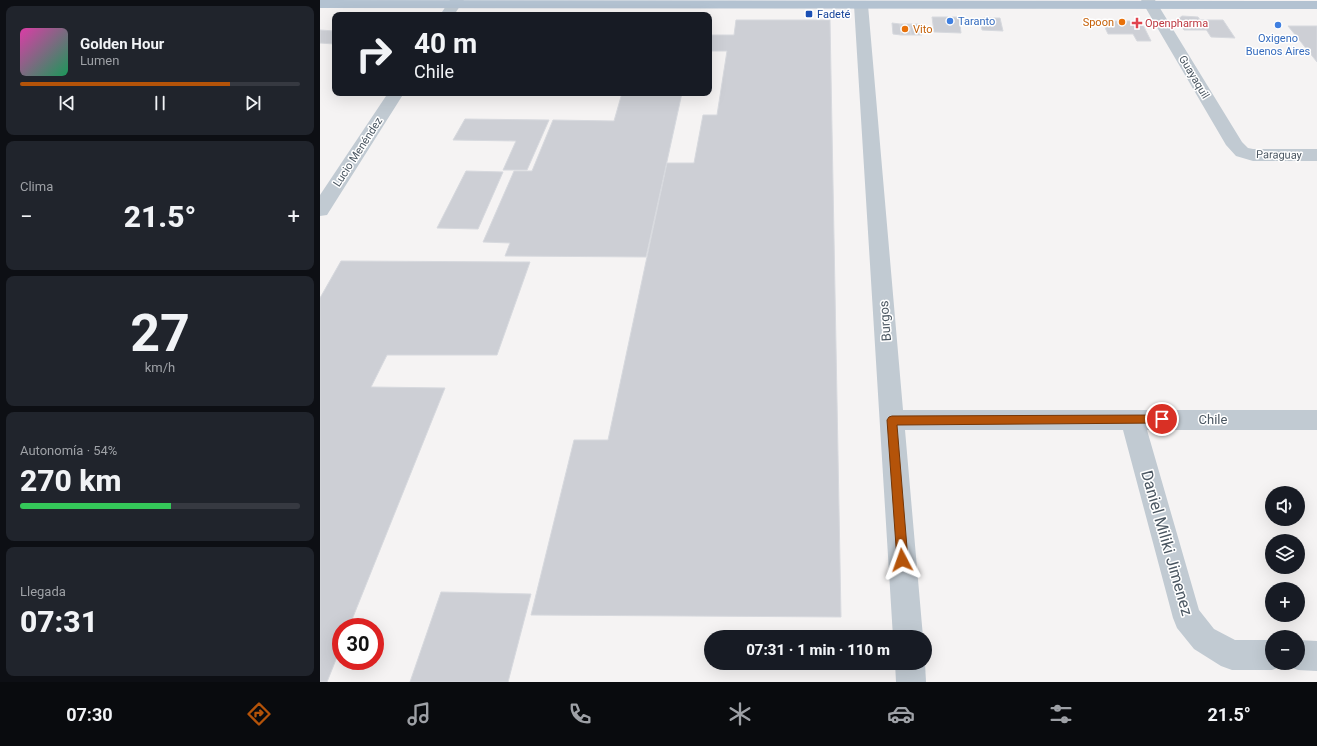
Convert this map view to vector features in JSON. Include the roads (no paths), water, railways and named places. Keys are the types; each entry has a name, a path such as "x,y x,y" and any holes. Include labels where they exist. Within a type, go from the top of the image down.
{"main road":[{"path":"320,4 453,6 684,2 861,5 909,2 1317,5"}],"street":[{"name":"Guayaquil","path":"1149,3 1235,145 1242,152"},
{"name":"Burgos","path":"861,5 907,630"},
{"name":"Lucio Menéndez","path":"320,210 394,96"},
{"name":"Paraguay","path":"1242,152 1253,155 1317,155"},
{"name":"Daniel Miliki Jimenez","path":"1132,419 1187,618 1204,639 1232,655 1265,655"},
{"name":"Chile","path":"892,420 1317,420"},
{"path":"1305,655 1317,656"},
{"path":"910,670 911,682"}],"place":[{"name":"Fadeté","path":"809,14"},
{"name":"Taranto","path":"950,21"},
{"name":"Spoon","path":"1122,22"},
{"name":"Openpharma","path":"1137,23"},
{"name":"Oxigeno Buenos Aires","path":"1278,25"},
{"name":"Vito","path":"905,29"}]}
